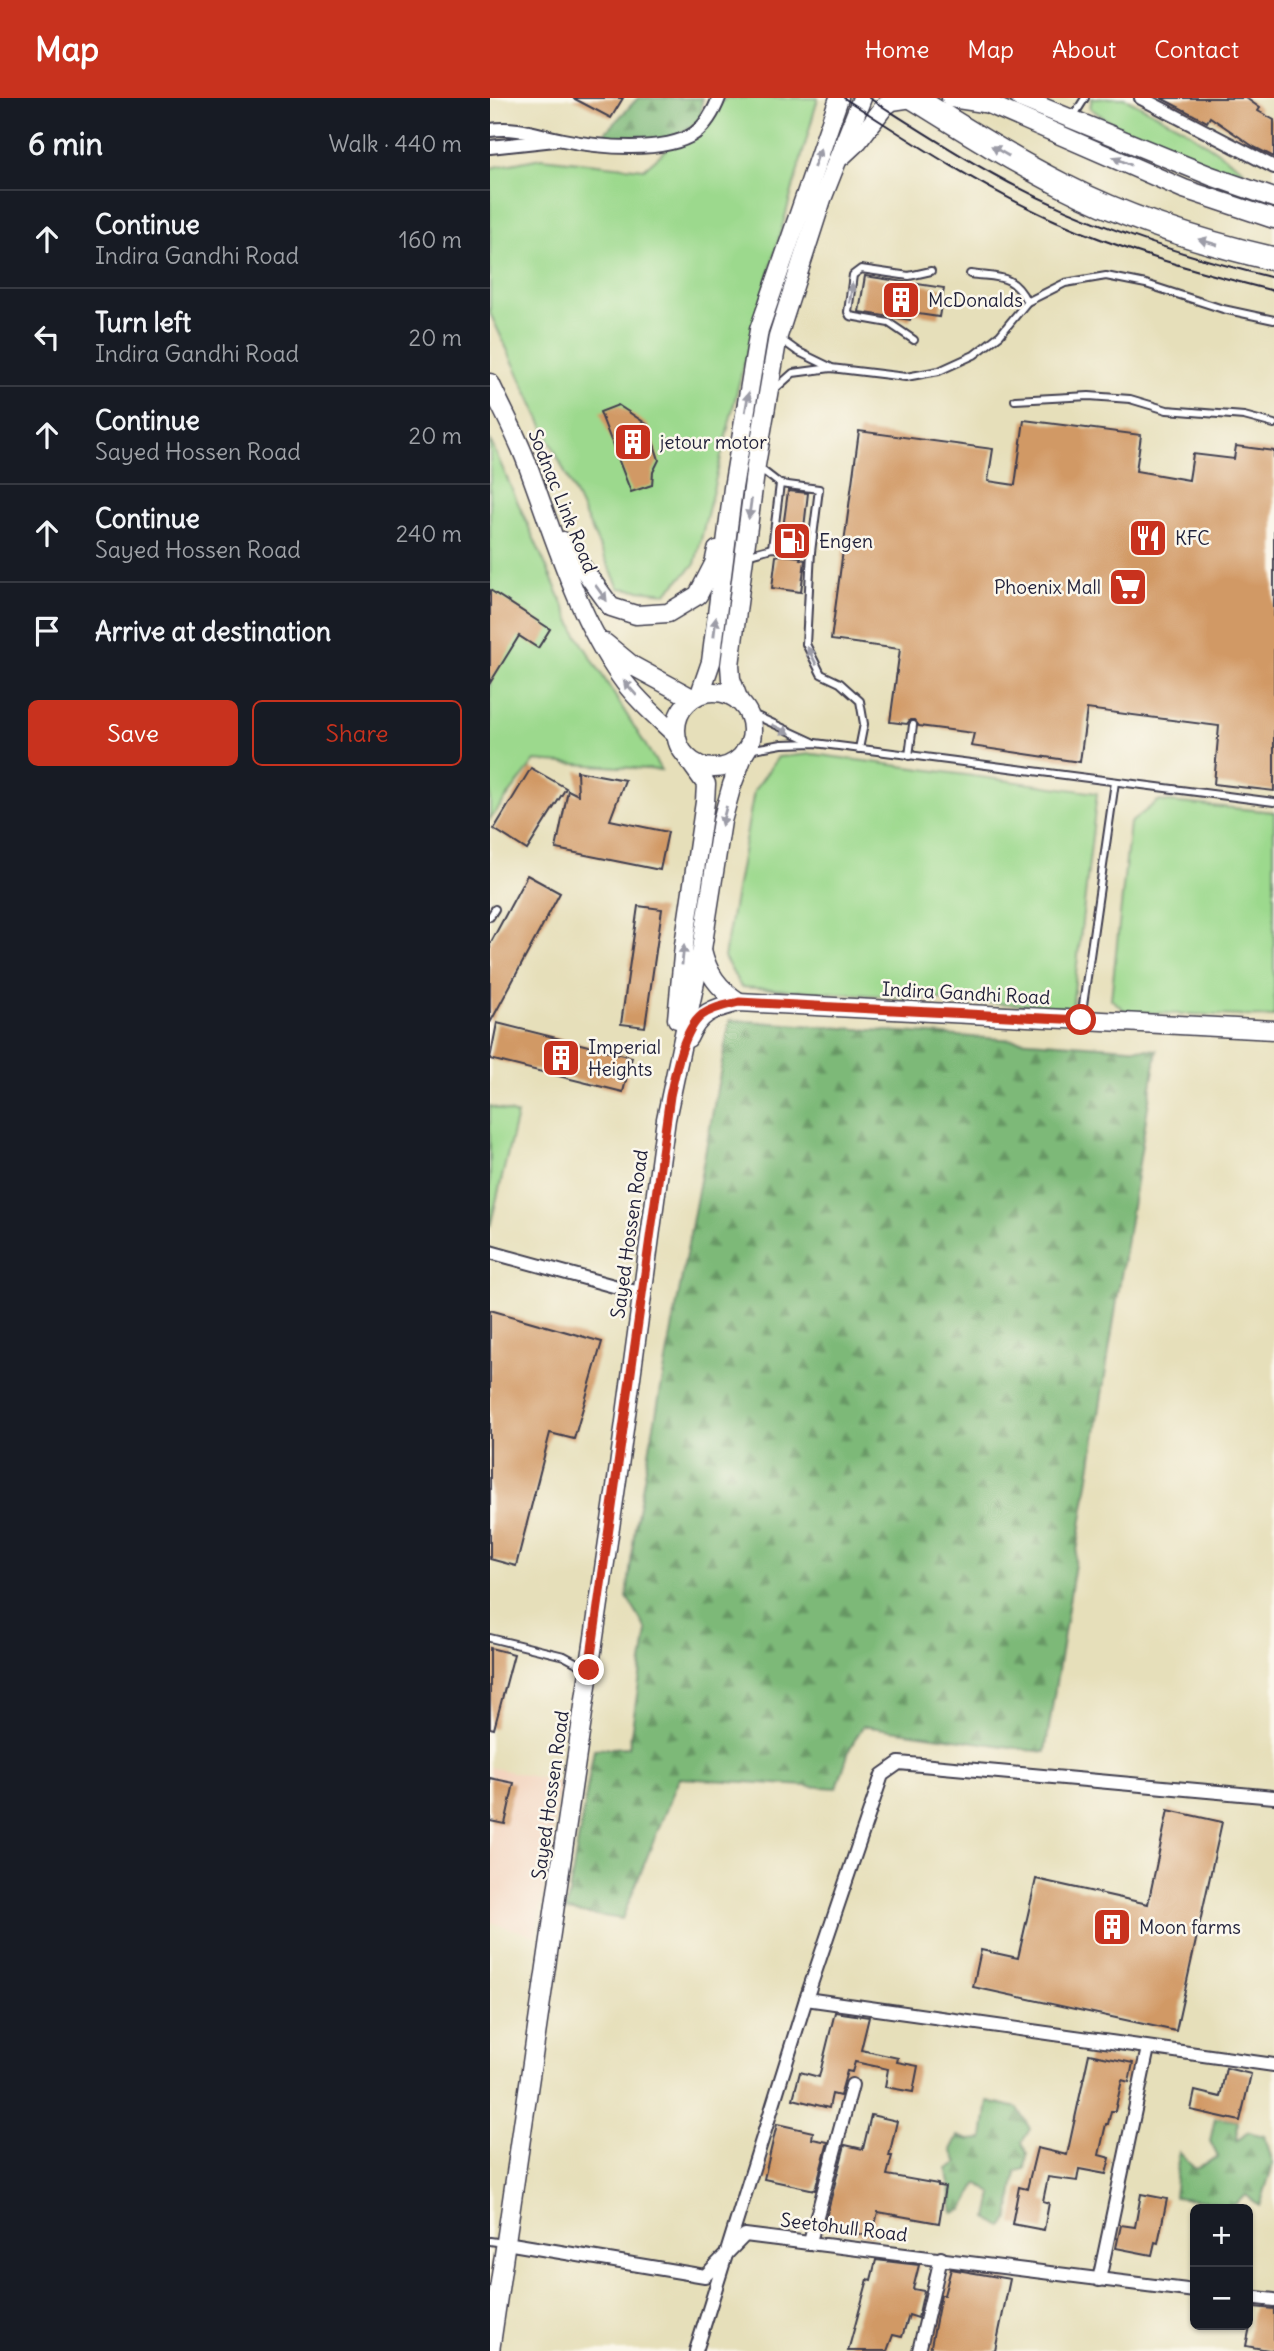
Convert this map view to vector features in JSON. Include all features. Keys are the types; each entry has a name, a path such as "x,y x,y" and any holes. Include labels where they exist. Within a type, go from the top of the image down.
{"highway":[{"path":"913,98 1001,152 1063,186 1109,207 1175,232 1274,259"}],"main road":[{"path":"829,98 829,122"},
{"path":"670,1096 684,945 706,793 706,784 680,748 675,734 676,720 682,708 696,696 711,662 733,488 759,330 839,98"},
{"path":"670,1096 702,948 722,821 752,732 731,679 730,665 756,466 778,336 803,251 862,98"},
{"path":"840,158 858,141 884,107 892,102 913,98"},
{"path":"951,98 979,101 1076,140 1184,189 1274,219"},
{"path":"1020,98 1211,176 1274,198"},
{"path":"1041,98 1068,117"},
{"name":"Sodnac Link Road","path":"490,383 527,463 546,519 594,634 621,677 675,734"},
{"path":"546,519 611,607 636,615 668,613 698,595 714,564 733,488"},
{"name":"Sodnac Link Road","path":"594,634 633,666 696,696"},
{"path":"696,696 721,692 743,707"},
{"path":"688,759 700,766 712,768 737,760 746,751"},
{"path":"702,948 706,967 714,981 739,1002"},
{"name":"Indira Gandhi Road","path":"678,1059 701,1016 716,1008 739,1002 1274,1030"},
{"name":"Sayed Hossen Road","path":"490,2351 498,2242 589,1670 670,1096"}],"street":[{"path":"490,130 505,128 534,131 562,140 608,146 654,145 675,141 694,133 712,115 719,98"},
{"path":"1141,98 1274,167"},
{"path":"490,147 562,140"},
{"path":"490,1252 643,1294"},
{"path":"695,2351 806,1999 882,1775 899,1763 1274,1797"},
{"path":"806,1999 1274,2065"},
{"path":"1099,2280 1148,2048"},
{"path":"810,2242 852,2085"},
{"name":"Seetohull Road","path":"498,2242 705,2276 745,2235 1190,2290"},
{"path":"919,2351 941,2258"},
{"path":"1253,2298 1274,2300"}],"lane":[{"path":"1068,117 1085,98"},
{"path":"914,340 890,323 850,316 848,312 853,275 861,269 909,276 931,271"},
{"path":"970,274 1012,282 1020,287 1027,302"},
{"path":"768,395 793,373 831,368 906,377 939,371 974,355 1000,335 1027,302 1065,283 1106,276 1146,284 1223,309 1274,320"},
{"path":"778,336 797,351 831,368"},
{"path":"1015,400 1089,396 1130,399 1167,410 1244,416 1274,424"},
{"path":"756,466 780,484 819,489 811,552 806,644 821,674 840,683 860,701 864,724 859,749"},
{"path":"772,548 780,484"},
{"path":"743,556 772,548 811,552"},
{"path":"743,707 815,743"},
{"path":"909,756 913,725"},
{"path":"746,751 782,744 815,743 1274,802"},
{"path":"1081,1020 1115,782"},
{"path":"490,917 495,909"},
{"path":"490,1638 564,1656 589,1670"}],"shaded area":[{"path":"490,1767 561,1783 536,1936 490,1922"}],"green space":[{"path":"638,98 702,98 701,120 669,140 598,140"},
{"path":"726,98 818,98 740,379 695,564 666,593 619,588 490,313 490,168 541,158 644,169"},
{"path":"1092,98 1129,100 1183,128 1244,170 1240,176 1143,140 1090,108"},
{"path":"490,440 576,633 661,770 535,761 490,819"},
{"path":"813,754 1097,793 1072,1008 741,987 724,957 754,791 778,757"},
{"path":"1158,801 1274,812 1274,1017 1127,1012 1111,999 1130,823"},
{"path":"730,1020 1157,1050 1045,1752 863,1726 850,1748 837,1788 679,1778 622,1919 566,1911 594,1749 629,1747 647,1631 627,1597 635,1527"},
{"path":"490,1106 517,1115 490,1227"},
{"path":"988,2101 1018,2108 1030,2129 1022,2142 1027,2154 1025,2169 1016,2171 1009,2219 1002,2227 988,2218 993,2194 978,2183 963,2210 953,2213 948,2169 958,2163 951,2150 958,2136 969,2140 983,2139"},
{"path":"1215,2118 1238,2121 1237,2141 1248,2132 1265,2136 1273,2164 1260,2206 1246,2195 1235,2204 1174,2197 1179,2152 1195,2169 1218,2157 1210,2141"}],"building":[{"path":"573,98 623,98 611,118"},
{"path":"1161,98 1246,98 1260,108 1258,111 1274,120 1274,157 1254,147 1210,117 1207,122"},
{"name":"McDonalds","path":"865,276 944,288 939,317 912,313 910,320 859,312"},
{"name":"jetour motor","path":"618,405 648,425 659,460 653,472 652,485 631,492 600,412"},
{"name":"Phoenix Mall","path":"1024,420 1141,435 1136,471 1189,480 1193,454 1234,459 1236,446 1274,451 1274,791 1214,784 1219,726 1087,709 1080,762 971,746 974,733 919,726 914,720 907,724 890,722 900,649 831,640 859,431 993,449 988,481 1015,485"},
{"path":"788,491 808,493 802,545 781,543"},
{"path":"776,556 801,557 800,559 805,560 801,592 772,588"},
{"path":"490,590 550,629 538,648 519,636 490,683"},
{"path":"531,768 566,788 527,850 494,829"},
{"path":"577,771 625,780 610,820 668,832 660,870 556,849 568,790 578,795"},
{"path":"527,875 560,893 490,1023 490,944"},
{"path":"638,906 662,909 645,1027 621,1024"},
{"name":"Imperial Heights","path":"497,1023 632,1057 623,1092 490,1059"},
{"path":"490,1310 602,1342 574,1439 550,1433 516,1566 490,1559"},
{"path":"490,1648 514,1654 494,1729 490,1728"},
{"path":"490,1778 514,1783 505,1824 490,1821"},
{"name":"Moon farms","path":"1168,1810 1222,1822 1176,2031 973,1987 981,1950 1018,1958 1036,1879 1148,1904"},
{"path":"835,2012 869,2017 861,2050 898,2058 897,2062 918,2066 913,2092 885,2087 888,2069 855,2062 852,2072 847,2071 840,2096 832,2094 829,2108 793,2099 800,2072 819,2077"},
{"path":"1089,2054 1133,2063 1129,2082 1122,2080 1115,2111 1111,2111 1106,2124 1099,2155 1110,2158 1106,2174 1079,2169 1077,2181 1048,2177 1043,2201 1049,2203 1044,2230 1012,2224 1019,2187 1027,2189 1037,2148 1067,2155"},
{"path":"1226,2068 1251,2074 1240,2121 1191,2110 1195,2091 1220,2097"},
{"path":"871,2115 897,2121 887,2175 945,2187 939,2223 878,2212 872,2237 824,2225 845,2145 863,2149"},
{"path":"777,2124 813,2132 812,2139 828,2142 815,2190 764,2179"},
{"path":"1141,2194 1167,2199 1158,2243 1155,2242 1152,2255 1116,2248 1121,2225 1135,2227"},
{"path":"876,2260 919,2265 913,2289 924,2291 918,2318 909,2315 902,2337 893,2335 887,2351 848,2351 868,2279 871,2280"},
{"path":"951,2269 1010,2279 995,2351 930,2351 941,2295 944,2295"},
{"path":"1254,2307 1274,2309 1274,2351 1246,2346 1249,2330 1253,2330"}],"tram line":[{"path":"844,98 974,179 1056,221 1136,252 1274,291"},
{"path":"869,98 977,165 1060,208 1201,259 1274,278"}],"place":[{"name":"McDonalds","path":"901,300"},
{"name":"jetour motor","path":"633,442"},
{"name":"KFC","path":"1148,538"},
{"name":"Engen","path":"792,541"},
{"name":"Phoenix Mall","path":"1128,587"},
{"name":"Imperial Heights","path":"561,1058"},
{"name":"Moon farms","path":"1112,1927"}],"route":[{"path":"589,1670 666,1119 678,1059 701,1016 716,1008 739,1002 1081,1020"}]}
